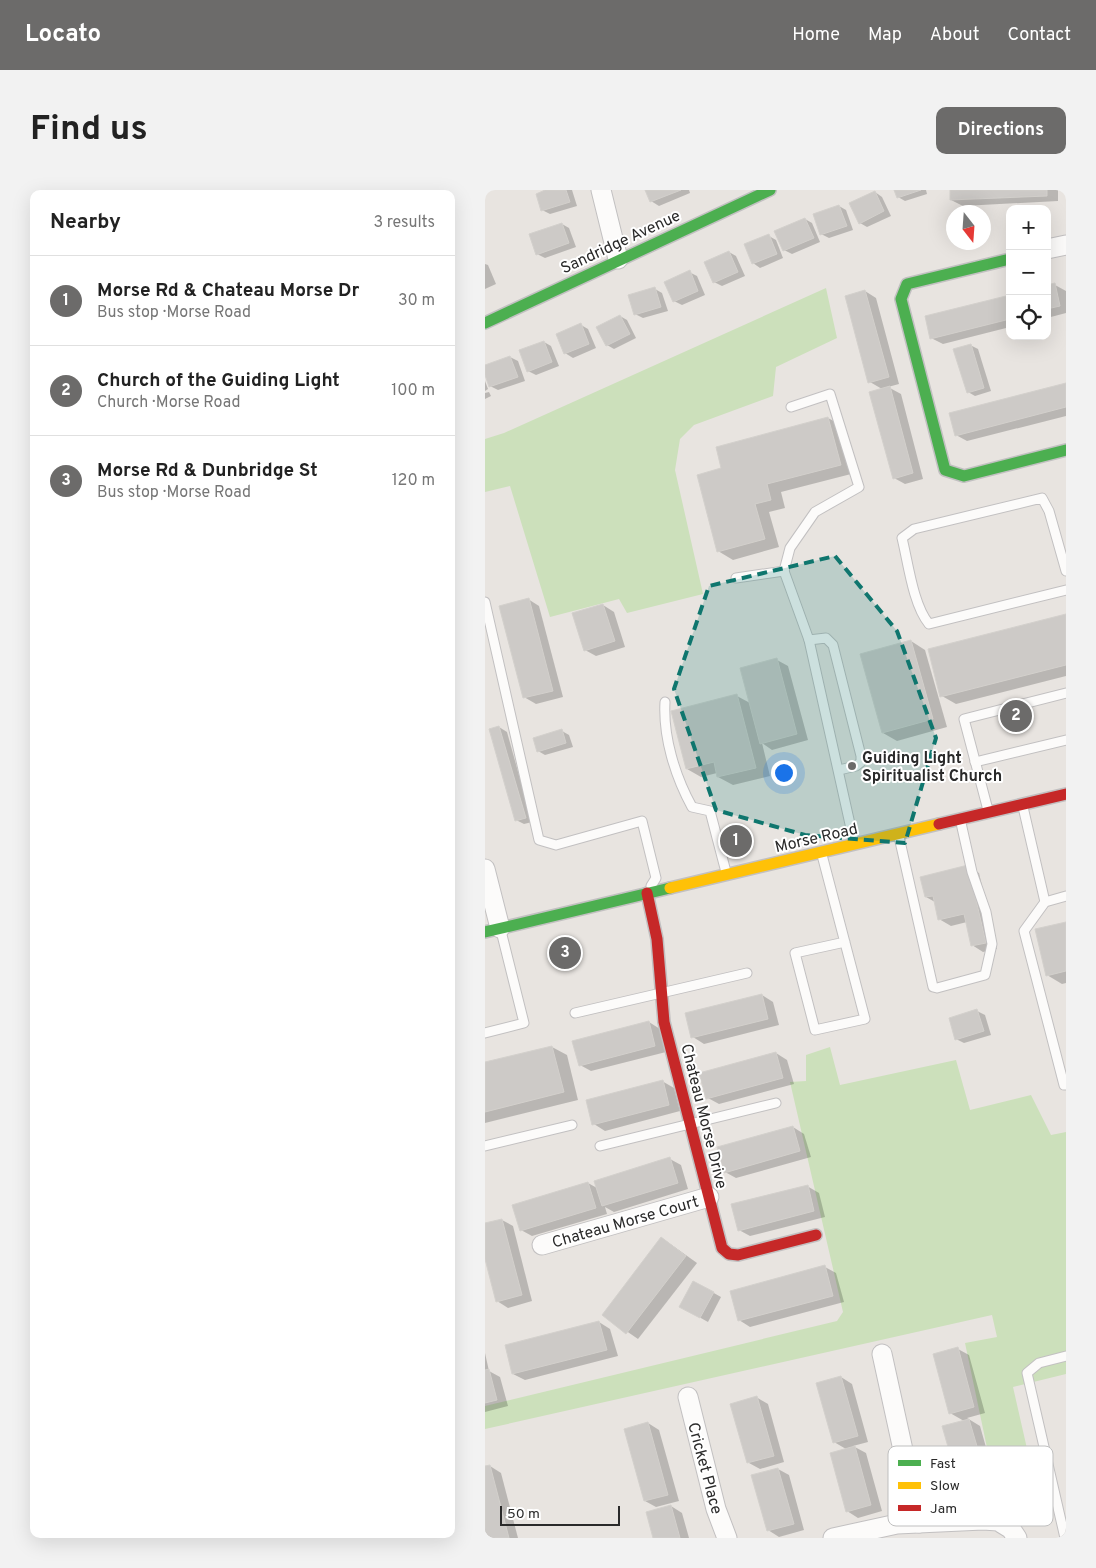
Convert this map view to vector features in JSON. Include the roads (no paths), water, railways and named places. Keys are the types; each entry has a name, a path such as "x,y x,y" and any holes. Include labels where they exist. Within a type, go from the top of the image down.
{"street":[{"path":"601,190 619,260"},
{"name":"Sandridge Avenue","path":"485,323 770,190"},
{"path":"1051,248 1066,244"},
{"path":"1006,260 907,284 901,299 945,470 964,476 1066,450"},
{"name":"Morse Road","path":"493,930 1066,794"},
{"path":"485,869 493,930"},
{"name":"Chateau Morse Drive","path":"647,893 657,939 664,1022 722,1248 729,1254 738,1254 816,1235"},
{"name":"Chateau Morse Court","path":"542,1245 709,1197"},
{"path":"882,1354 902,1446"},
{"name":"Cricket Place","path":"688,1396 716,1509 727,1538"},
{"path":"833,1538 888,1526"},
{"path":"1004,1526 1011,1530 1017,1538"}],"lane":[{"path":"791,407 831,394 859,487 815,512 790,548 784,571 809,640 854,844"},
{"path":"1066,571 1049,511 1042,498 914,529 902,538 916,595 923,617 929,624 1066,590"},
{"path":"737,578 784,571"},
{"path":"485,602 539,840 556,845 642,821 656,878 647,893"},
{"path":"809,640 826,638 833,645 861,756 861,762 856,766 839,770"},
{"path":"989,812 964,718 1066,693"},
{"path":"665,702 664,721 680,786 692,807 710,811 727,874"},
{"path":"975,762 1066,740"},
{"path":"1022,805 1045,902"},
{"path":"899,834 933,987 937,988 985,975 992,944 986,912 972,872 960,819"},
{"path":"822,852 865,1019 815,1030 795,954 845,942"},
{"path":"1066,896 1045,902 1024,932 1064,1085 1066,1085"},
{"path":"485,1033 524,1023 493,930"},
{"path":"575,1013 747,973"},
{"path":"600,1146 776,1103"},
{"path":"485,1146 572,1125"},
{"path":"1044,1446 1027,1373 1039,1363 1066,1356"},
{"path":"1053,1486 1065,1538"}],"place":[{"name":"Church of the Guiding Light","path":"1016,716"},
{"name":"Guiding Light Spiritualist Church","path":"852,766"},
{"name":"Morse Rd & Chateau Morse Dr","path":"736,841"},
{"name":"Morse Rd & Dunbridge St","path":"565,953"}]}
